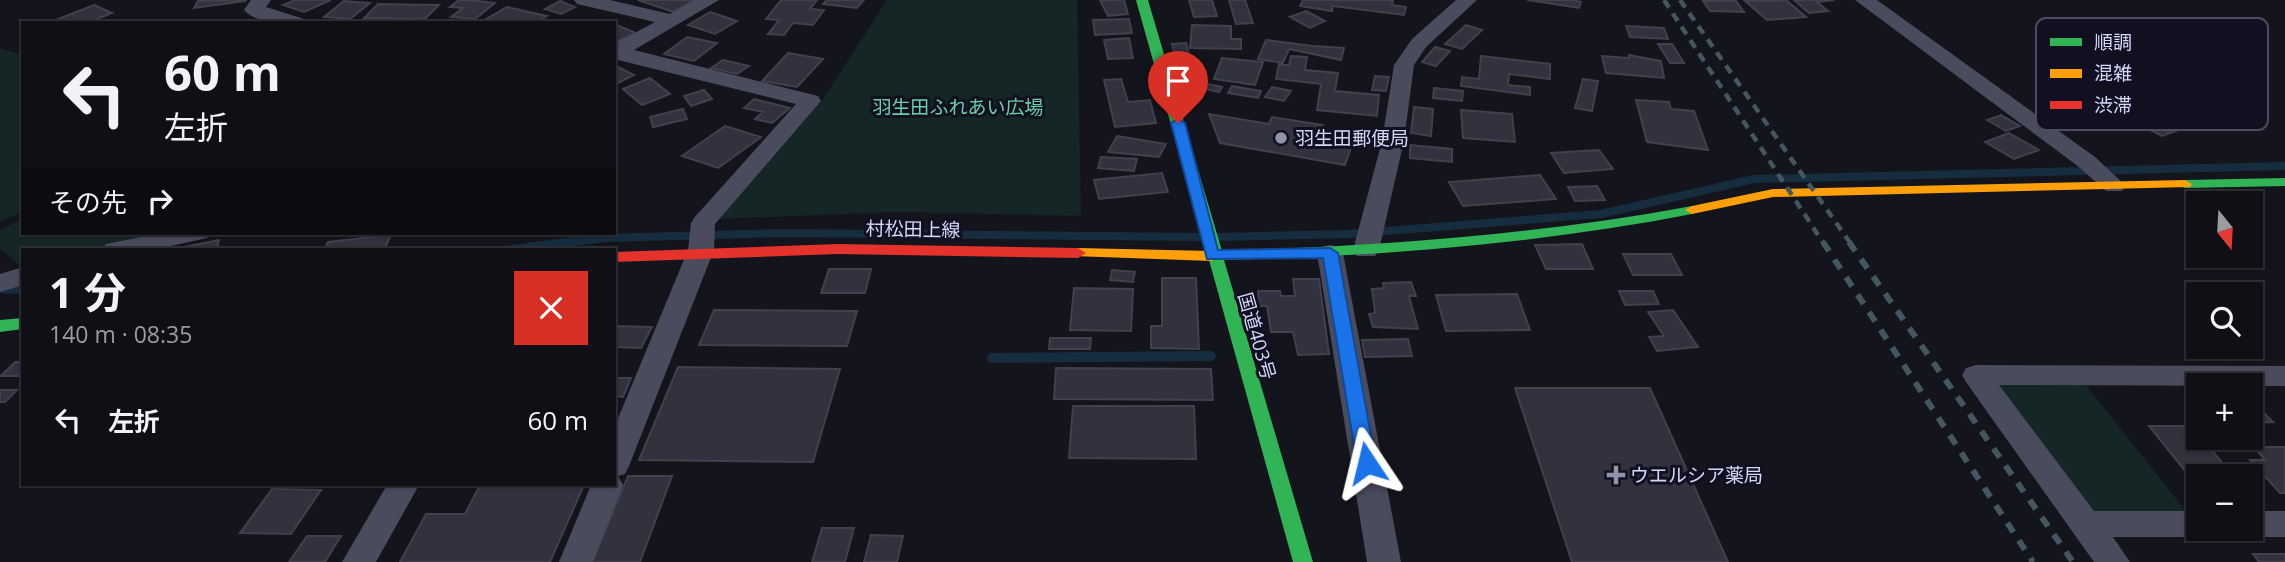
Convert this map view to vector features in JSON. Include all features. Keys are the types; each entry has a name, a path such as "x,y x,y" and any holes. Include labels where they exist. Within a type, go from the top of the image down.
{"main road":[{"name":"国道403号","path":"1142,0 1192,173 1212,256 1303,562"},
{"name":"村松田上線","path":"616,257 702,236 799,248 1212,256 1330,253 1611,226 1773,193 2285,182"},
{"path":"0,326 21,323"}],"street":[{"path":"261,0 254,10 290,21"},
{"path":"584,0 672,20"},
{"path":"616,51 709,0"},
{"path":"1366,250 1393,141 1404,65 1419,43 1467,0"},
{"path":"1865,0 2036,125"},
{"path":"616,52 810,101 702,236 616,461"},
{"path":"2043,130 2087,162 2113,186"},
{"path":"125,248 188,235"},
{"path":"1330,253 1384,562"},
{"path":"2113,562 1976,375 2285,376"},
{"path":"359,562 402,486"},
{"path":"576,562 607,486"},
{"path":"2085,524 2186,524"},
{"path":"2263,524 2285,524"}],"green space":[{"name":"羽生田ふれあい広場","path":"887,0 1077,0 1081,216 896,212 717,219 823,99"},
{"path":"0,48 21,54 21,213 0,221"},
{"path":"21,220 21,235 188,235 125,248 21,248 21,267 0,248 0,230"},
{"path":"1976,375 2078,375 2186,511 2186,524 2085,524"}],"building":[{"path":"295,0 331,0 304,12 283,5"},
{"path":"459,0 495,3 475,19 451,17 463,8 450,7"},
{"path":"638,0 695,0 673,12"},
{"path":"781,0 817,0 810,9 824,10 813,25 793,23 784,35 768,34 779,20 766,19"},
{"path":"827,0 864,0 857,8 823,4"},
{"path":"1100,0 1124,0 1128,14 1108,16"},
{"path":"1189,0 1212,0 1217,16 1194,17"},
{"path":"1229,0 1245,0 1253,23 1236,24"},
{"path":"1303,0 1393,0 1392,5 1406,7 1404,15 1333,6 1332,11 1300,6"},
{"path":"1527,0 1573,0 1581,2 1579,8"},
{"path":"1786,0 1806,17 1767,20 1745,1"},
{"path":"1794,0 1834,0 1817,2 1828,11 1809,13"},
{"path":"198,1 245,1 194,8"},
{"path":"344,1 370,3 350,19 324,17"},
{"path":"560,1 575,7 561,14 545,9"},
{"path":"1703,1 1736,1 1744,12 1710,11"},
{"path":"378,4 439,5 425,19 364,18"},
{"path":"94,5 112,13 92,21 53,21"},
{"path":"507,7 547,16 539,21 483,21"},
{"path":"1306,11 1325,21 1310,28 1290,17"},
{"path":"710,12 737,21 715,34 688,25"},
{"path":"1129,19 1132,33 1095,35 1093,20"},
{"path":"616,25 636,33 616,42"},
{"path":"1192,25 1231,26 1231,39 1241,39 1241,49 1190,48"},
{"path":"1466,25 1482,30 1462,49 1445,44"},
{"path":"1626,26 1664,28 1668,39 1630,37"},
{"path":"687,37 717,43 694,61 664,54"},
{"path":"1129,38 1133,58 1108,59 1104,40"},
{"path":"1266,40 1344,48 1341,60 1289,49 1283,63 1258,59"},
{"path":"1186,43 1189,54 1175,55 1172,44"},
{"path":"1658,44 1672,44 1684,63 1670,63"},
{"path":"1435,47 1450,51 1436,66 1422,62"},
{"path":"788,53 823,59 797,87 762,81"},
{"path":"1629,55 1661,61 1664,78 1606,73 1602,56 1629,58"},
{"path":"1291,56 1307,57 1305,70 1338,73 1335,91 1379,95 1377,116 1317,110 1321,84 1276,79 1279,64 1289,65"},
{"path":"1481,56 1550,64 1550,79 1509,74 1508,85 1530,87 1530,95 1461,86 1462,77 1479,79"},
{"path":"1222,58 1263,62 1255,85 1214,79"},
{"path":"723,60 749,66 737,74 711,68"},
{"path":"616,66 634,75 616,84"},
{"path":"1375,76 1389,77 1386,91 1372,90"},
{"path":"650,78 670,94 642,105 623,89"},
{"path":"1121,79 1128,102 1150,100 1156,123 1115,127 1104,80"},
{"path":"1583,79 1598,81 1592,111 1575,108"},
{"path":"1189,80 1222,87 1219,92 1185,85"},
{"path":"1232,86 1261,91 1258,98 1228,93"},
{"path":"1272,87 1291,91 1284,101 1265,97"},
{"path":"1434,88 1463,91 1462,101 1433,98"},
{"path":"704,90 712,99 691,106 684,96"},
{"path":"754,99 790,108 772,123 755,119 763,112 744,108"},
{"path":"1636,100 1669,102 1671,109 1694,111 1708,150 1647,142"},
{"path":"1414,107 1433,109 1431,136 1411,133"},
{"path":"683,109 687,119 653,127 650,117"},
{"path":"1461,110 1512,114 1515,142 1463,138"},
{"path":"1209,114 1269,124 1272,117 1323,125 1319,136 1353,142 1345,165 1220,143"},
{"path":"2001,115 2020,126 2006,131 1987,120"},
{"path":"725,126 761,137 718,168 682,156"},
{"path":"2150,130 2178,130 2162,136"},
{"path":"2009,133 2039,150 2014,159 1985,142"},
{"path":"1117,136 1166,144 1159,157 1108,152"},
{"path":"1410,145 1452,149 1452,162 1410,158"},
{"path":"1599,150 1613,169 1564,173 1551,153"},
{"path":"1101,157 1137,159 1134,171 1098,168"},
{"path":"1162,173 1168,192 1099,199 1094,180"},
{"path":"1540,175 1556,199 1463,206 1449,182"},
{"path":"1597,186 1605,200 1575,201 1568,187"},
{"path":"391,235 385,248 325,248 328,242"},
{"path":"219,240 217,248 179,248"},
{"path":"1582,244 1593,269 1546,269 1535,245"},
{"path":"1623,254 1671,254 1682,275 1633,275"},
{"path":"829,269 871,269 865,293 821,293"},
{"path":"1112,270 1135,272 1133,282 1110,280"},
{"path":"1162,278 1196,278 1199,349 1151,348 1151,326 1162,326"},
{"path":"1293,279 1319,279 1329,354 1298,355 1293,332 1271,332 1267,306 1259,306 1258,291 1280,291 1281,296 1295,296"},
{"path":"1411,282 1416,296 1409,296 1418,329 1373,327 1369,314 1375,313 1372,289 1384,288 1383,283"},
{"path":"1074,288 1133,289 1131,331 1070,330"},
{"path":"1619,291 1653,291 1659,304 1625,305"},
{"path":"1517,294 1530,330 1446,331 1436,295"},
{"path":"714,310 857,311 847,346 699,345"},
{"path":"1673,310 1698,347 1657,351 1649,337 1664,336 1648,312"},
{"path":"616,326 652,327 641,348 616,347"},
{"path":"1050,338 1091,338 1090,349 1049,349"},
{"path":"1408,339 1412,356 1365,357 1362,340"},
{"path":"15,362 21,362 21,376 1,376"},
{"path":"678,367 840,369 813,462 639,460"},
{"path":"1056,368 1211,369 1213,400 1054,399"},
{"path":"616,378 631,378 623,397 616,396"},
{"name":"ウエルシア薬局","path":"1515,388 1650,388 1728,562 1572,562"},
{"path":"0,390 17,390 5,402 0,402"},
{"path":"1073,406 1194,406 1196,459 1069,458"},
{"path":"2263,412 2273,422 2263,422"},
{"path":"2149,426 2186,426 2186,450 2212,450 2223,464 2186,464 2186,472"},
{"path":"2263,447 2285,447 2285,493 2280,493 2263,474 2263,464 2254,464 2250,460 2265,460 2257,450 2263,450"},
{"path":"628,476 672,476 640,562 592,562"},
{"path":"479,486 584,486 550,562 400,562 426,514 465,514"},
{"path":"272,489 321,490 291,534 240,533"},
{"path":"822,528 854,528 845,562 812,562"},
{"path":"871,535 903,536 897,562 864,562"},
{"path":"307,536 341,536 325,562 289,562"},
{"path":"2253,554 2285,554 2285,562 2259,562"}],"waterway":[{"path":"1218,237 1348,234 1601,214 1754,179 2285,166"},
{"path":"559,244 605,238 782,233 1203,237"},
{"path":"527,248 573,242"},
{"path":"0,288 21,289"},
{"path":"992,358 1211,356"}],"railway":[{"path":"1664,0 1824,244"},
{"path":"1680,0 1851,244"},
{"path":"1823,242 2033,562"},
{"path":"1849,242 2073,562"}],"traffic: fast":[{"path":"1142,0 1303,562"},
{"path":"2185,184 2285,182"},
{"path":"1212,256 1453,244 1573,231 1692,210"},
{"path":"0,326 21,323"}],"traffic: slow":[{"path":"1692,210 1773,193 2185,184"},
{"path":"1078,253 1212,256"}],"traffic: jam":[{"path":"616,257 838,249 1078,253"}],"place":[{"name":"羽生田郵便局","path":"1281,138"},
{"name":"ウエルシア薬局","path":"1616,475"}],"route":[{"path":"1178,123 1212,256 1330,253 1367,463"}]}
